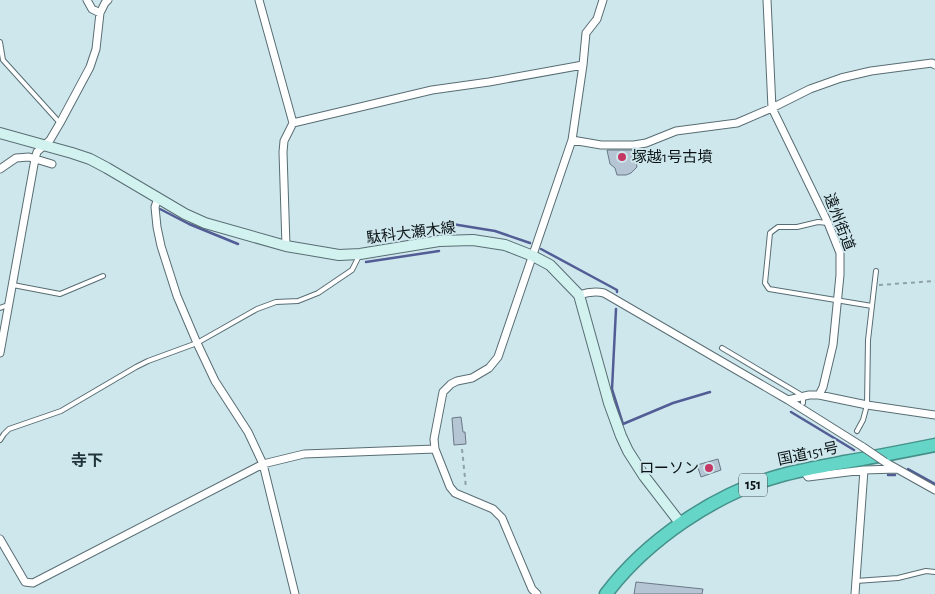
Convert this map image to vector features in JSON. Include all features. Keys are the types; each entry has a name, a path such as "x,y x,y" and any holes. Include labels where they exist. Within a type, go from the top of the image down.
{"highway":[{"name":"国道151号","path":"606,594 618,578 640,557 681,524 703,508 742,489 803,470 935,445"}],"main road":[{"name":"駄科大瀬木線","path":"0,133 90,159 185,214 206,223 286,246 339,255 360,254 439,241 473,240 505,245 550,265 579,295 609,403 628,451 644,476 681,524"}],"street":[{"path":"87,0 92,9 100,13"},
{"path":"0,353 37,152 50,140 90,66 96,49 100,13 108,0"},
{"path":"259,0 293,122 284,141 283,152 286,246"},
{"path":"535,593 502,518 493,509 455,493 450,487 434,449 434,439 443,392 451,384 472,378 489,368 498,357 572,140 586,33 597,19 603,0"},
{"name":"遠州街道","path":"767,0 772,108 828,223 840,253 840,275 833,345 823,387 819,395"},
{"path":"572,140 601,145 646,144 676,131 737,123 810,89 841,78 910,65 932,63 935,66"},
{"path":"293,122 432,90 583,65"},
{"path":"0,169 16,158 29,157 52,164"},
{"path":"158,198 155,207 161,246 177,296 215,381 248,432 264,464 295,594"},
{"path":"579,295 588,292 604,293 788,400 885,462 935,490"},
{"path":"788,400 803,400 809,395 819,395 935,415"},
{"path":"0,539 2,548 25,582 33,584 264,464 304,454 434,449"},
{"path":"803,470 808,477 864,470 897,469"},
{"path":"855,594 864,470"}],"lane":[{"path":"0,42 4,60 60,123"},
{"path":"828,223 818,222 797,227 778,227 770,233 765,282 769,289 872,306"},
{"path":"0,440 12,428 60,411 142,364 197,343 257,309 276,302 298,301 318,293 352,270 360,254"},
{"path":"857,431 864,420 867,404 868,340 876,271"},
{"path":"13,285 60,294 103,276"},
{"path":"0,308 8,306"},
{"path":"722,348 803,400"},
{"path":"856,581 898,578 926,571 935,572"}],"path":[{"path":"874,286 935,281"},
{"path":"462,449 467,498"}],"building":[{"name":"塚越1号古墳","path":"607,150 634,150 637,167 626,175 617,175 615,168 610,164"},
{"path":"461,417 466,444 454,445 452,418"},
{"name":"ローソン","path":"718,459 721,470 701,477 697,465"},
{"path":"636,582 703,589 702,594 634,594"}],"waterway":[{"path":"160,209 189,224 238,244"},
{"path":"452,224 495,231 530,243"},
{"path":"541,249 617,290 617,292"},
{"path":"366,262 439,251"},
{"path":"616,309 612,389 623,424 673,403 710,392"},
{"path":"791,412 854,450"},
{"path":"908,469 935,484"},
{"path":"888,475 895,475"}],"place":[{"name":"塚越1号古墳","path":"622,157"},
{"name":"ローソン","path":"709,468"}],"district":[{"name":"寺下","path":"87,461"}]}
